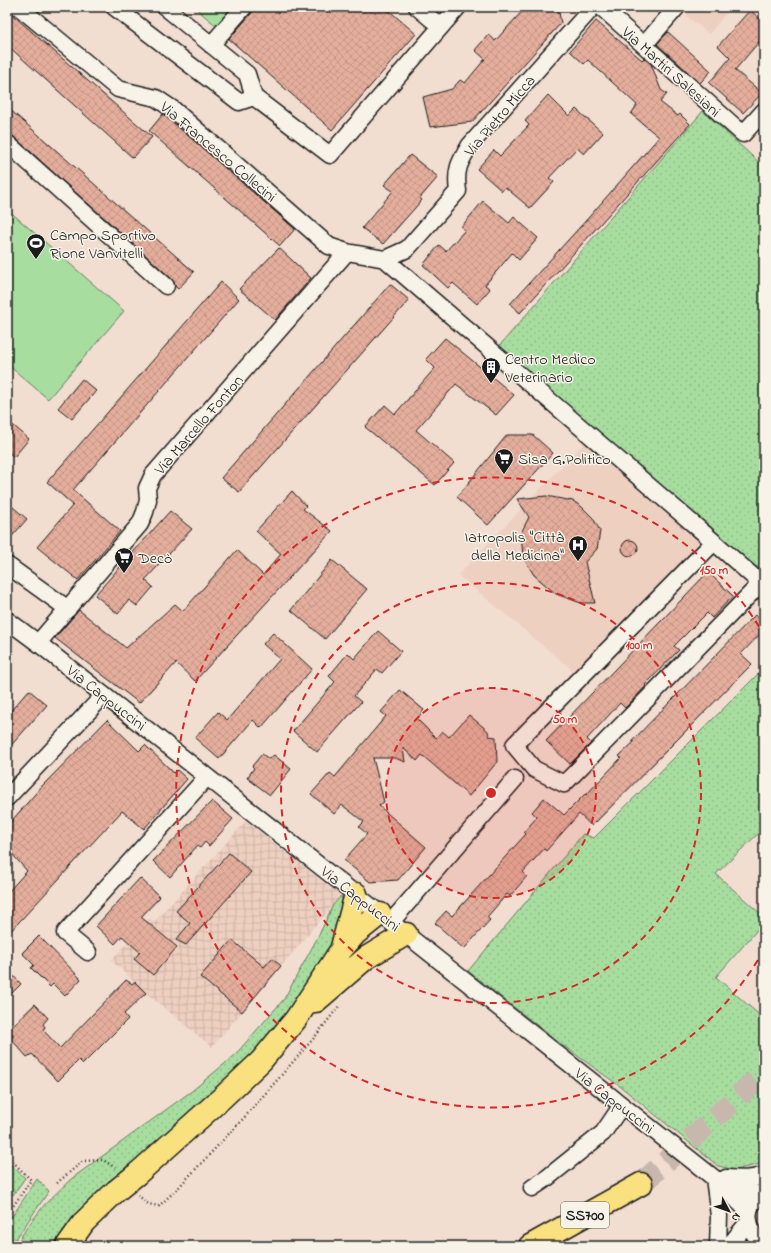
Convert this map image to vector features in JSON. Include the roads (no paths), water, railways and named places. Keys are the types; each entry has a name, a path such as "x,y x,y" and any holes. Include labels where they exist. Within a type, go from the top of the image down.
{"highway":[{"path":"341,950 356,894"},
{"path":"67,1246 84,1222 261,1061 296,1019 341,950 355,934 392,923"},
{"path":"296,1019 366,958 392,923"},
{"name":"SS700","path":"530,1246 641,1184"}],"street":[{"name":"Via Francesco Collecini","path":"19,7 118,89 156,98 174,110 329,246 347,252 385,259"},
{"path":"114,7 238,102 254,97"},
{"path":"165,7 247,74 254,97 330,155 458,7"},
{"path":"211,45 244,7"},
{"path":"417,7 441,28"},
{"name":"Via Pietro Micca","path":"385,259 407,249 458,191 456,177 457,172 460,162 470,145 593,7"},
{"name":"Via Martiri Salesiani","path":"601,7 743,134 764,111"},
{"path":"644,45 677,7"},
{"path":"7,143 166,286"},
{"name":"Via Marcello Fonton","path":"38,643 140,524 146,512 148,488 153,475 347,252"},
{"path":"385,259 714,542 762,584 564,784 534,769 514,745 714,542"},
{"path":"7,565 68,609"},
{"name":"Via Cappuccini","path":"7,620 104,695 714,1178 749,1216 752,1230 756,1237 764,1245"},
{"path":"7,798 104,695"},
{"path":"88,952 65,933 207,777"},
{"path":"392,923 516,779"},
{"path":"532,1188 547,1178 603,1133 622,1106"},
{"path":"718,1246 719,1216 714,1178 746,1179 758,1178 764,1175"},
{"name":"Via Cappuccini","path":"714,1178 763,1196"},
{"path":"729,1246 749,1216 752,1203 763,1196"}],"tunnel":[{"path":"641,1184 764,1073"}],"place":[{"name":"Campo Sportivo Rione Vanvitelli","path":"36,260"},
{"name":"Centro Medico Veterinario","path":"491,384"},
{"name":"Sisa G.Politico","path":"504,475"},
{"name":"Iatropolis \"Città della Medicina\"","path":"578,562"},
{"name":"Decò","path":"124,574"}]}
